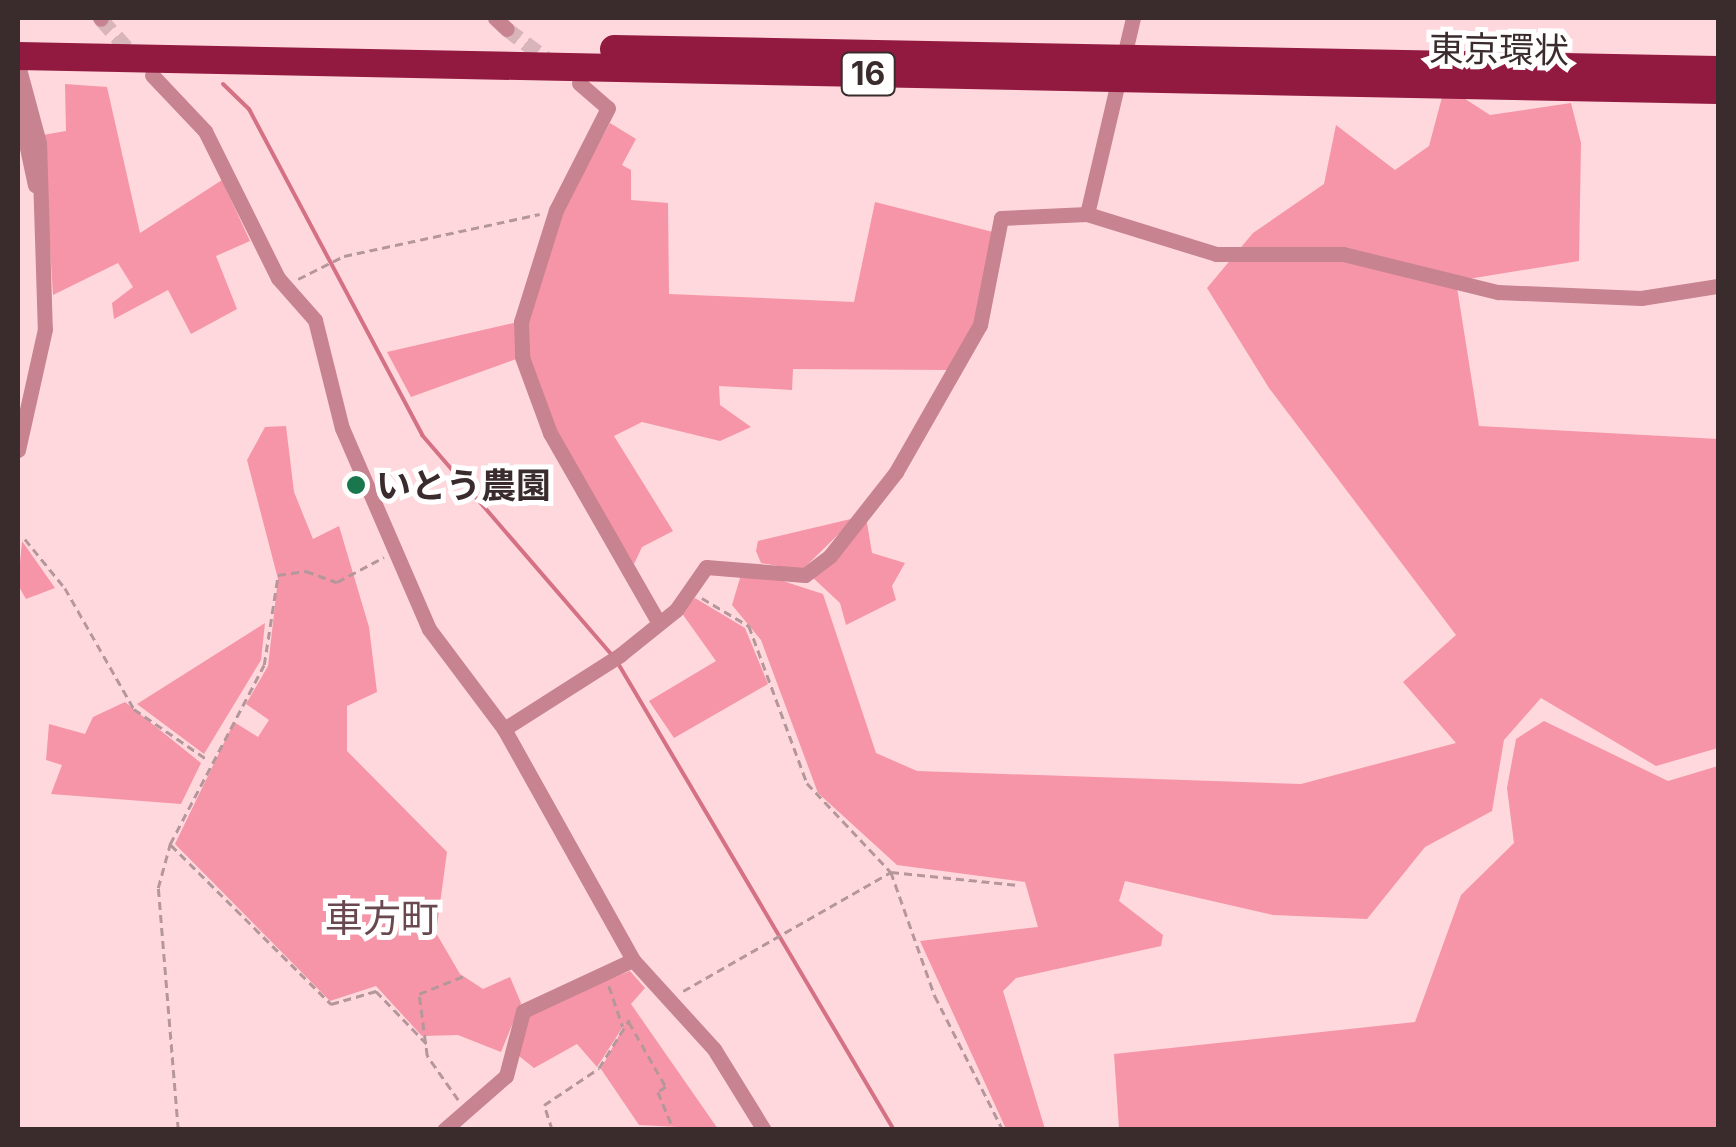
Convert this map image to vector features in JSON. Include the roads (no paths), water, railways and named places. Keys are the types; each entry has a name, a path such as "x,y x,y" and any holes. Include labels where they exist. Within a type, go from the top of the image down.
{"highway":[{"name":"東京環状","path":"18,37 1718,90"},
{"name":"東京環状","path":"18,56 1121,70 1718,70"}],"street":[{"path":"1088,214 1133,18"},
{"path":"18,65 39,143 41,206 41,377 18,450"},
{"path":"152,75 205,131 285,287 320,332 336,413 429,629 504,728 633,960 669,999 764,1130"},
{"path":"578,83 608,108 556,210 521,322 522,357 550,433 659,624"},
{"path":"18,106 41,206"},
{"path":"504,728 614,659 659,624 690,592 706,567 804,576 830,556 896,472 980,325 1002,218 1088,214 1216,254 1342,254 1498,292 1641,298 1718,286"},
{"path":"444,1130 506,1076 523,1011 604,979 633,960"}],"waterway":[{"path":"223,84 249,109 422,435 610,653"},
{"path":"616,660 894,1130"}],"tunnel":[{"path":"101,19 135,57"},
{"path":"507,29 551,62"}],"place":[{"name":"いとう農園","path":"356,485"}],"district":[{"name":"車方町","path":"382,919"}]}
